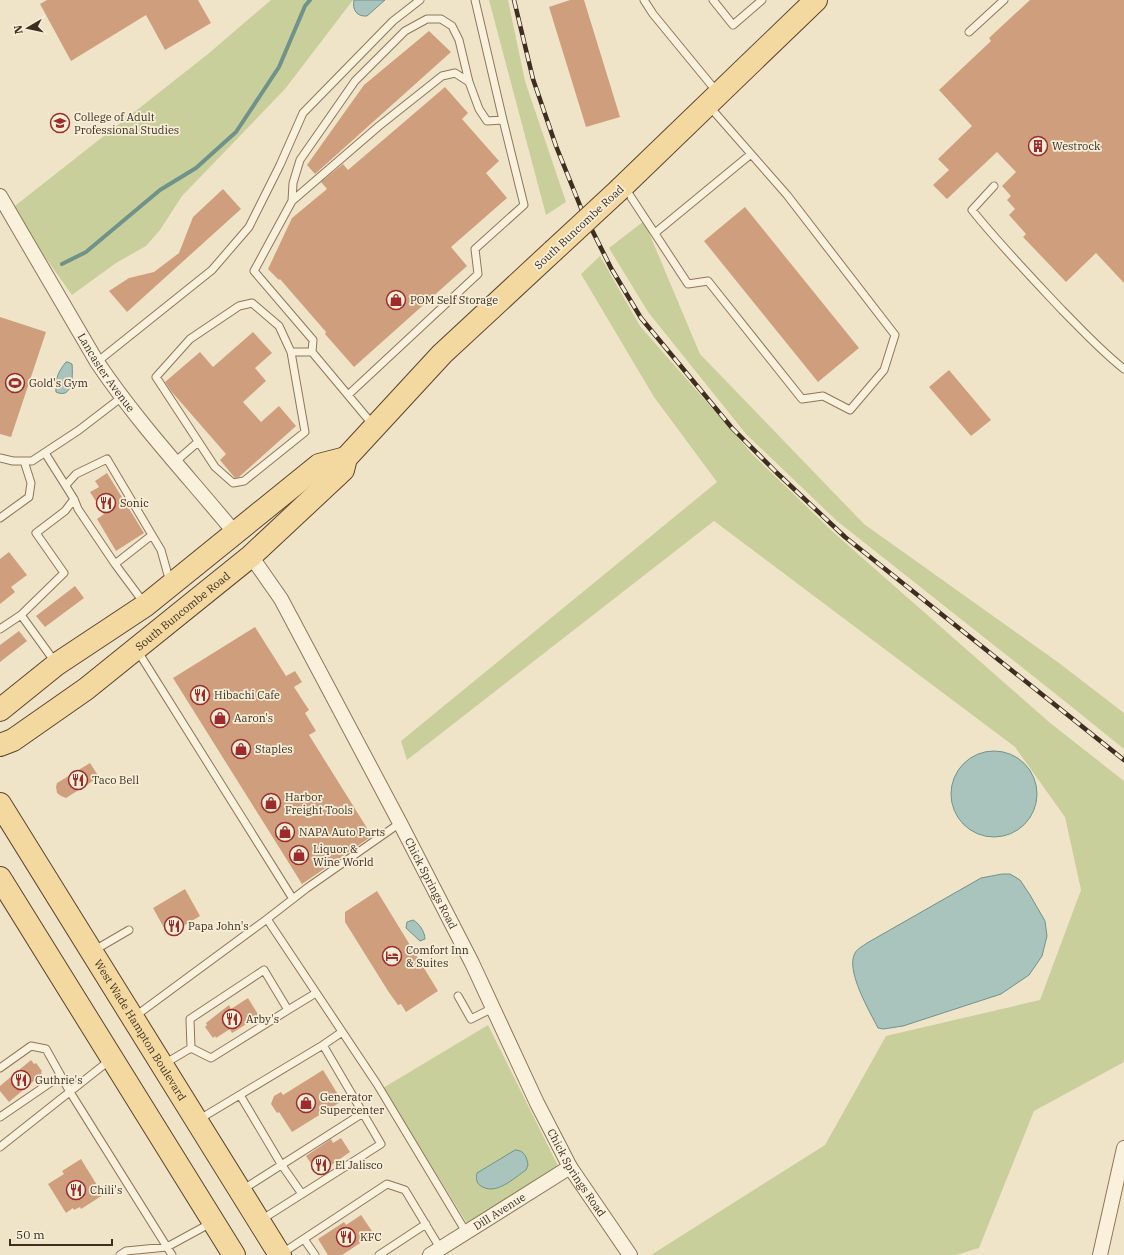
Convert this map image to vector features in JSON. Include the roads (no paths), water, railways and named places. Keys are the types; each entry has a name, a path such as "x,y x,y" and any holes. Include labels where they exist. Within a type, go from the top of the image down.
{"main road":[{"name":"South Buncombe Road","path":"0,745 13,740 74,698 251,556 343,470 346,458 442,354 622,188 810,2"},
{"path":"0,710 57,664 146,605 319,465 346,458"},
{"name":"West Wade Hampton Boulevard","path":"0,804 280,1255"},
{"path":"0,878 234,1255"}],"street":[{"name":"Lancaster Avenue","path":"0,196 97,362 137,418 235,533"},
{"name":"Chick Springs Road","path":"251,556 280,599 400,823 472,963 537,1103 570,1167 630,1255"},
{"path":"1100,1255 1124,1148"},
{"name":"Dill Avenue","path":"435,1252 570,1167"}],"lane":[{"path":"97,362 212,270 249,227 280,165 303,113 393,21 420,0"},
{"path":"348,395 478,274 475,248 524,205 475,0"},
{"path":"622,188 655,233 688,284 708,281 802,399 823,396 850,410 884,370 895,334 787,195 750,154 713,99 652,14 644,0"},
{"path":"713,0 733,25 762,0"},
{"path":"969,32 1004,0"},
{"path":"292,201 293,183 300,160 354,81 405,31 427,19 441,19 452,26 459,40 469,82 479,108 487,121 503,120"},
{"path":"374,426 312,352 313,340 254,271 292,201 379,126 442,76 455,73 469,82"},
{"path":"655,233 750,154"},
{"path":"994,186 972,210 997,241 1035,282 1103,352 1124,369"},
{"path":"252,303 279,326 291,352 305,432 244,481 233,483 214,467 156,377 190,339 239,306 252,303"},
{"path":"291,352 312,352"},
{"path":"0,458 13,461 32,461 79,430 122,397"},
{"path":"175,462 198,442"},
{"path":"45,453 74,499 78,509 115,564 146,605"},
{"path":"66,486 76,474 107,459 161,550 168,575 173,583"},
{"path":"0,518 29,498 31,483 24,462"},
{"path":"0,629 21,615 64,574 36,533 65,511 74,499"},
{"path":"115,564 152,535"},
{"path":"21,615 57,664"},
{"path":"136,648 162,693 292,899"},
{"path":"132,1018 292,899 400,823"},
{"path":"267,919 377,1084 466,1232"},
{"path":"91,952 129,930"},
{"path":"191,1048 190,1019 264,970 288,1010"},
{"path":"191,1048 211,1058 316,993"},
{"path":"458,996 471,1019 493,1008"},
{"path":"196,1121 323,1045 342,1032"},
{"path":"259,1221 381,1144 323,1045"},
{"path":"0,1068 31,1046 46,1049 60,1076 172,1255"},
{"path":"162,1065 191,1048"},
{"path":"0,1147 112,1059"},
{"path":"0,1117 60,1076"},
{"path":"240,1095 281,1164 302,1194"},
{"path":"240,1191 363,1113"},
{"path":"280,1255 386,1184 405,1190 426,1224 435,1252"},
{"path":"120,1255 126,1252 167,1247 213,1222"},
{"path":"379,1255 426,1224"},
{"path":"304,1239 315,1255"}],"water":[{"path":"354,0 385,0 367,16 363,16 356,12"},
{"path":"66,362 72,364 72,380 69,390 62,394 56,392 56,383 59,372"},
{"path":"986,751 1002,751 1011,754 1025,763 1034,777 1037,786 1037,802 1034,811 1025,825 1011,834 1002,837 986,837 970,830 963,825 958,818 951,802 951,786 958,770 963,763 970,758"},
{"path":"1010,874 1020,880 1045,921 1047,936 1042,956 1029,975 1001,994 903,1026 883,1029 878,1028 856,980 853,970 855,953 867,943 981,878"},
{"path":"413,920 421,928 425,939 420,941 406,928 407,922"},
{"path":"515,1150 521,1151 526,1157 528,1165 526,1170 505,1185 493,1189 487,1189 479,1185 476,1177 477,1173"}],"waterway":[{"path":"62,264 86,252 160,190 196,168 236,132 279,67 305,6 310,0"}],"railway":[{"path":"514,0 533,79 556,146 581,208 611,268 641,318 732,428 845,537 1124,760"}],"place":[{"name":"College of Adult Professional Studies","path":"60,123"},
{"name":"Westrock","path":"1038,146"},
{"name":"POM Self Storage","path":"396,300"},
{"name":"Gold's Gym","path":"15,383"},
{"name":"Sonic","path":"106,503"},
{"name":"Hibachi Cafe","path":"200,695"},
{"name":"Aaron's","path":"220,718"},
{"name":"Staples","path":"241,749"},
{"name":"Taco Bell","path":"78,780"},
{"name":"Harbor Freight Tools","path":"271,803"},
{"name":"NAPA Auto Parts","path":"285,832"},
{"name":"Liquor & Wine World","path":"299,855"},
{"name":"Papa John's","path":"174,926"},
{"name":"Comfort Inn & Suites","path":"392,956"},
{"name":"Arby's","path":"232,1019"},
{"name":"Guthrie's","path":"21,1080"},
{"name":"Generator Supercenter","path":"306,1103"},
{"name":"El Jalisco","path":"321,1165"},
{"name":"Chili's","path":"76,1190"},
{"name":"KFC","path":"346,1237"}]}
